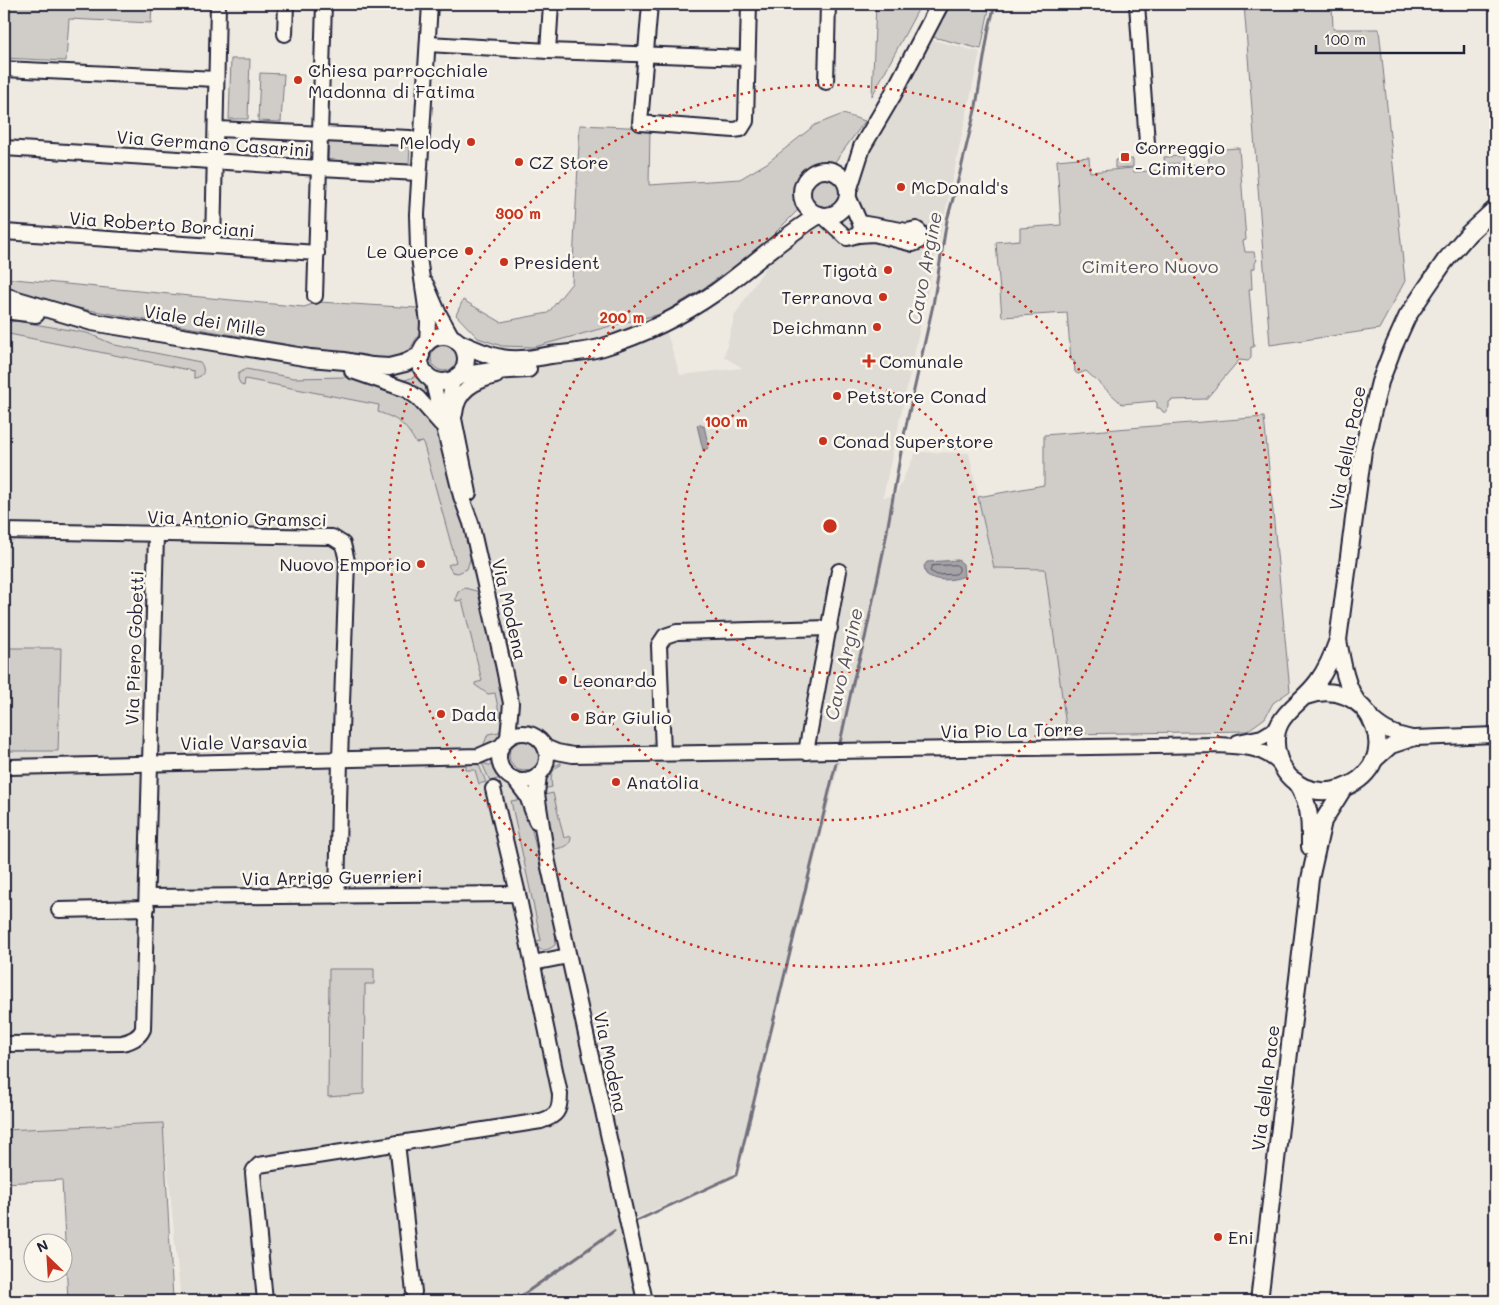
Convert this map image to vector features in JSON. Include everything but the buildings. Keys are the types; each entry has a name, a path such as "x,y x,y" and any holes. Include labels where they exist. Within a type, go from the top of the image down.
{"main road":[{"path":"802,195 808,208 821,215 833,215 845,204 862,147 892,96 940,4"},
{"path":"782,239 794,220 808,178 818,171 827,170 845,162 862,147"},
{"path":"827,170 836,172 842,177 846,183 848,194"},
{"name":"Via della Pace","path":"1306,696 1319,680 1329,663 1338,640 1363,450 1380,382 1393,348 1407,317 1445,261 1469,233 1495,209"},
{"path":"456,341 490,355 510,359 533,358 604,346 644,331 692,307 757,261 782,239 821,215"},
{"name":"Viale dei Mille","path":"4,296 92,322 310,358 346,361 372,366 390,367 404,363 439,336 456,341"},
{"name":"Viale dei Mille","path":"4,310 80,322 92,322"},
{"path":"456,341 466,356 463,370 456,378"},
{"path":"424,349 420,362 430,377"},
{"name":"Viale dei Mille","path":"310,358 336,368 352,371 430,377 446,382 456,378 492,371 528,369 565,361 588,350"},
{"name":"Via della Pace","path":"1338,640 1345,675 1357,702"},
{"path":"1332,692 1349,697 1357,702 1370,717 1375,728 1377,740 1371,764 1358,780 1343,789 1330,792 1318,791 1295,781 1282,766 1277,747 1279,727 1286,712 1299,700 1314,693 1332,692"},
{"name":"Via della Pace","path":"1295,781 1306,800 1311,819 1310,879"},
{"name":"Via della Pace","path":"1259,1301 1310,879 1323,821 1343,789"}],"street":[{"path":"213,246 218,4"},
{"path":"285,34 286,4"},
{"path":"315,296 324,4"},
{"path":"424,349 428,322 418,250 417,214 430,4"},
{"path":"548,51 551,4"},
{"path":"650,4 640,123 734,130 742,129 746,121 749,4"},
{"path":"826,82 828,4"},
{"path":"1137,4 1147,143"},
{"path":"428,44 548,51 747,58"},
{"path":"4,69 216,79"},
{"path":"216,129 410,138"},
{"name":"Via Germano Casarini","path":"4,148 419,173"},
{"path":"821,215 847,238 859,229 848,194"},
{"name":"Via Roberto Borciani","path":"4,232 317,253"},
{"path":"422,276 439,314 456,341"},
{"path":"4,319 34,314"},
{"name":"Via Modena","path":"449,425 464,392 473,384 481,380 528,369"},
{"name":"Viale dei Mille","path":"352,371 407,390 449,425"},
{"name":"Via Modena","path":"430,377 449,425 469,494 471,523 511,704 530,734"},
{"name":"Via Modena","path":"449,425 450,395 456,378"},
{"name":"Via Antonio Gramsci","path":"4,531 332,537 344,544 347,561 340,759"},
{"name":"Via Piero Gobetti","path":"4,1044 122,1043 129,1042 140,1035 143,1029 156,534"},
{"path":"806,752 839,571"},
{"path":"663,753 660,645 665,636 677,632 830,628"},
{"name":"Via Modena","path":"505,742 511,704"},
{"path":"1370,717 1390,732 1415,738"},
{"name":"Via Pio La Torre","path":"1218,745 1254,740 1279,727"},
{"path":"519,733 530,734 539,739 545,747 547,758 542,772 530,780 514,779 508,776 501,766 500,752 505,742 519,733"},
{"path":"1371,764 1391,746 1415,738 1495,735"},
{"name":"Viale Varsavia","path":"479,756 505,742"},
{"name":"Via Pio La Torre","path":"545,747 557,752 573,755 1218,745 1259,749 1271,755 1282,766"},
{"name":"Via Pio La Torre","path":"542,772 557,761 573,755"},
{"name":"Viale Varsavia","path":"5,767 150,762 479,756 501,766"},
{"path":"337,896 340,759"},
{"name":"Via Modena","path":"542,772 536,794 541,830 645,1301"},
{"name":"Via Modena","path":"514,779 527,796 532,815 541,830"},
{"path":"265,1301 253,1177 256,1167 264,1163 541,1122 556,1114 560,1104 560,1094 518,894 493,789"},
{"name":"Via Arrigo Guerrieri","path":"59,910 147,903 337,896 518,894"},
{"path":"533,963 568,956"},
{"path":"397,1143 414,1292"}],"shaded area":[{"path":"929,39 980,52 883,497 895,496 916,452 969,453 993,568 1045,569 1067,734 843,749 762,1067 750,1125 732,1176 621,1224 641,1301 181,1301 163,1123 4,1136 4,312 388,373 478,338 502,346 661,314 680,375 743,368 724,357 735,315 774,254 815,224 843,215 854,199 863,161"}],"green space":[{"path":"7,4 152,4 151,23 69,19 66,61 4,58"},
{"path":"876,4 921,4 872,96"},
{"path":"951,4 990,4 981,49 933,37"},
{"path":"1244,4 1332,4 1333,29 1379,29 1405,281 1379,329 1270,345"},
{"path":"231,59 250,59 248,119 229,119"},
{"path":"260,73 284,74 281,122 258,121"},
{"path":"843,114 865,121 826,174 837,180 842,187 842,196 839,203 833,209 825,211 817,208 808,200 760,248 701,290 661,314 534,347 502,346 478,338 456,315 463,300 501,322 548,313 572,283 580,125 650,128 649,185 740,179 767,163 815,125"},
{"path":"329,141 410,145 409,165 328,161"},
{"name":"Cimitero Nuovo","path":"1239,148 1246,240 1243,241 1245,252 1254,252 1257,260 1255,268 1251,269 1252,289 1249,289 1254,347 1251,347 1251,358 1248,361 1239,360 1206,399 1172,400 1169,402 1166,412 1157,408 1155,401 1122,404 1086,371 1078,374 1075,372 1074,361 1071,360 1067,313 1002,317 996,242 1020,240 1020,228 1061,225 1057,160 1089,157 1090,172 1133,168 1134,172 1165,170 1165,166 1209,164 1208,150"},
{"path":"1182,156 1183,163 1165,164 1164,157"},
{"path":"1133,159 1133,167 1115,168 1115,160"},
{"path":"4,278 304,307 319,302 417,308 423,330 407,353 389,362 37,301 4,290"},
{"path":"16,321 87,333 115,345 200,362 203,373 194,378 194,371 4,333 4,323"},
{"path":"444,345 453,349 457,358 453,367 444,371 435,367 431,358 435,349"},
{"path":"246,369 294,378 348,377 381,384 405,393 426,411 440,433 471,556 467,569 458,573 452,572 448,565 456,562 423,442 416,443 401,423 378,412 379,405 245,379 244,386 241,385 238,379 238,374"},
{"path":"417,376 426,385 427,399 412,386 402,381"},
{"path":"1264,417 1290,691 1273,703 1265,718 1247,731 1067,734 1045,569 994,568 978,497 1044,485 1044,435"},
{"path":"465,588 476,591 481,596 507,716 500,717 495,693 488,694 475,685 475,683 482,681 462,600 456,601 458,592"},
{"path":"4,648 61,648 58,751 4,751"},
{"path":"507,721 504,731 499,738 482,749 488,734 499,732 502,726 501,722"},
{"path":"524,741 535,745 539,756 535,767 524,771 513,767 509,756 513,745"},
{"path":"466,763 478,763 486,782 479,784 475,770 466,770"},
{"path":"482,763 495,767 505,777 490,781"},
{"path":"561,763 552,774 552,787 540,790 546,774"},
{"path":"553,793 564,838 571,836 568,844 555,849 541,796"},
{"path":"525,799 556,936 555,945 546,950 538,948 533,942 541,940 511,801"},
{"path":"329,969 374,969 374,984 365,984 364,1094 328,1097"},
{"path":"163,1123 173,1299 68,1301 67,1282 72,1282 72,1232 65,1232 62,1180 4,1183 4,1130"}],"water":[{"path":"697,425 704,426 709,448 703,450"},
{"path":"958,560 963,564 964,576 944,580 930,577 926,574 924,566 927,562"}],"waterway":[{"name":"Cavo Argine","path":"840,743 884,548 904,435 933,305 947,220 976,106 989,28 995,4"},
{"path":"634,1222 736,1175 836,763"},
{"path":"514,1301 614,1231"}],"place":[{"name":"Chiesa parrocchiale Madonna di Fatima","path":"298,80"},
{"name":"Melody","path":"471,142"},
{"name":"Correggio - Cimitero","path":"1125,157"},
{"name":"CZ Store","path":"519,162"},
{"name":"McDonald's","path":"901,187"},
{"name":"Le Querce","path":"469,251"},
{"name":"President","path":"504,262"},
{"name":"Tigotà","path":"888,270"},
{"name":"Terranova","path":"883,297"},
{"name":"Deichmann","path":"877,327"},
{"name":"Comunale","path":"869,361"},
{"name":"Petstore Conad","path":"837,396"},
{"name":"Conad Superstore","path":"823,441"},
{"name":"Nuovo Emporio","path":"421,564"},
{"name":"Leonardo","path":"563,680"},
{"name":"Dada","path":"441,714"},
{"name":"Bar Giulio","path":"575,717"},
{"name":"Anatolia","path":"616,782"},
{"name":"Eni","path":"1218,1237"}]}
